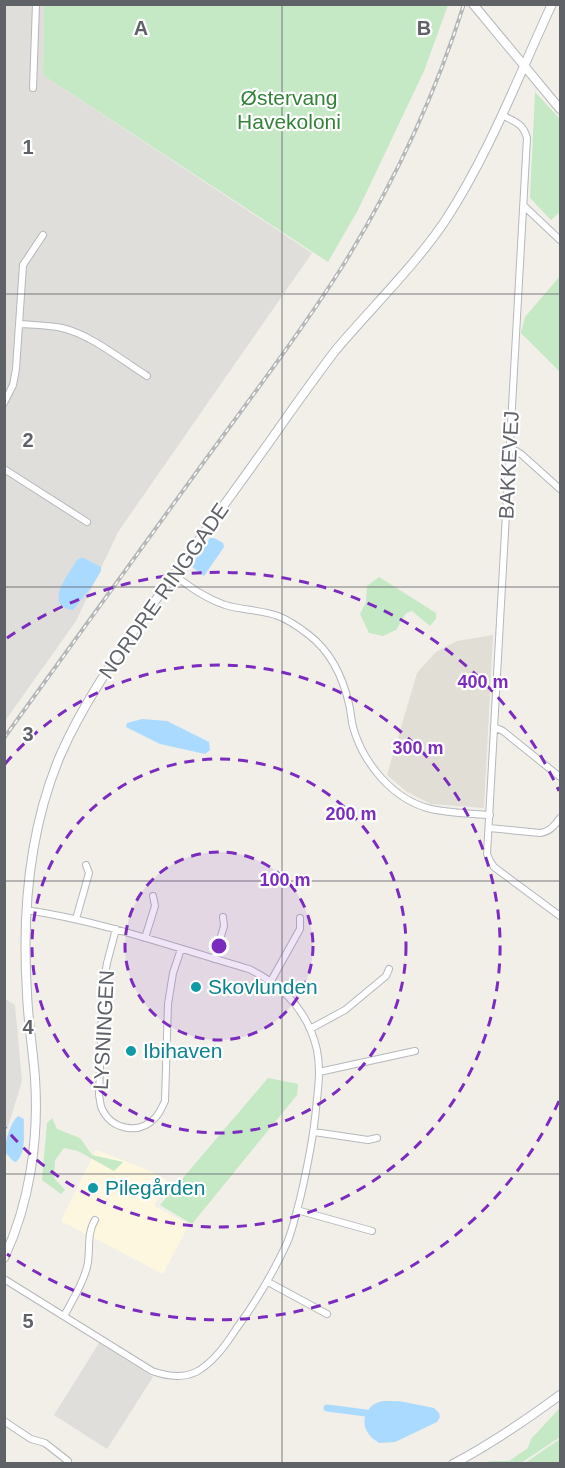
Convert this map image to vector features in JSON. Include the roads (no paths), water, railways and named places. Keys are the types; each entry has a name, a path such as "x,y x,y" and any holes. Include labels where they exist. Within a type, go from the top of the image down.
{"main road":[{"path":"453,1464 479,1450 561,1395"}],"street":[{"path":"33,88 36,4"},
{"name":"NORDRE RINGGADE","path":"4,1258 18,1226 34,1146 35,1077 25,964 26,910 39,824 59,759 89,698 174,575 333,355 408,268 444,222 478,164 552,4"},
{"path":"475,8 561,109"},
{"name":"BAKKEVEJ","path":"502,115 520,124 527,138 488,854 494,867 561,916"},
{"path":"524,206 561,240"},
{"path":"4,404 13,385 16,369 23,266 44,235"},
{"path":"20,324 63,328 76,333 147,376"},
{"path":"510,448 521,454 561,489"},
{"path":"4,470 87,522"},
{"path":"174,575 208,598 225,605 278,616 308,634 321,646 329,656 345,687 352,725 361,750 374,770 389,785 406,797 429,808 490,815"},
{"path":"494,727 503,731 561,777"},
{"path":"489,828 540,833 554,827 561,818"},
{"path":"76,920 89,873 86,865"},
{"path":"145,938 155,906 153,896"},
{"path":"4,1279 152,1371 165,1376 180,1377 196,1372 211,1361 225,1346 267,1282 288,1240 308,1166 314,1132 319,1072 317,1051 306,1019 294,1002 271,981 249,969 116,929 26,910"},
{"path":"214,959 224,926 223,917"},
{"path":"271,981 300,929 300,918"},
{"name":"LYSNINGEN","path":"116,929 106,963 103,987 99,1095 101,1107 106,1116 122,1127 131,1129 147,1125 155,1119 165,1101 168,1004 173,973 181,949"},
{"path":"310,1029 345,1010 386,976 389,969"},
{"path":"319,1072 415,1051"},
{"path":"314,1132 368,1140 377,1138"},
{"path":"297,1210 372,1231"},
{"path":"64,1316 86,1270 90,1229 95,1220"},
{"path":"267,1282 327,1314"},
{"path":"4,1421 31,1439 45,1443 68,1461"}],"water":[{"path":"210,538 223,543 224,547 204,576 191,566"},
{"path":"80,558 101,567 101,571 73,610 64,607 59,602 59,596 64,581"},
{"path":"142,719 167,721 209,742 210,750 205,754 160,744 126,727 127,723"},
{"path":"18,1116 24,1119 24,1142 22,1153 16,1162 5,1152 8,1132"},
{"path":"399,1401 434,1408 440,1417 437,1422 395,1442 379,1443 370,1436 366,1429 366,1415 374,1404"}],"waterway":[{"path":"327,1408 366,1413"}],"railway":[{"path":"4,738 276,364 342,267 361,236 411,139 440,72 464,4"}],"place":[{"name":"Skovlunden","path":"196,987"},
{"name":"Ibihaven","path":"131,1051"},
{"name":"Pilegården","path":"93,1188"}],"park label":[{"name":"Østervang Havekoloni","path":"289,110"}]}
